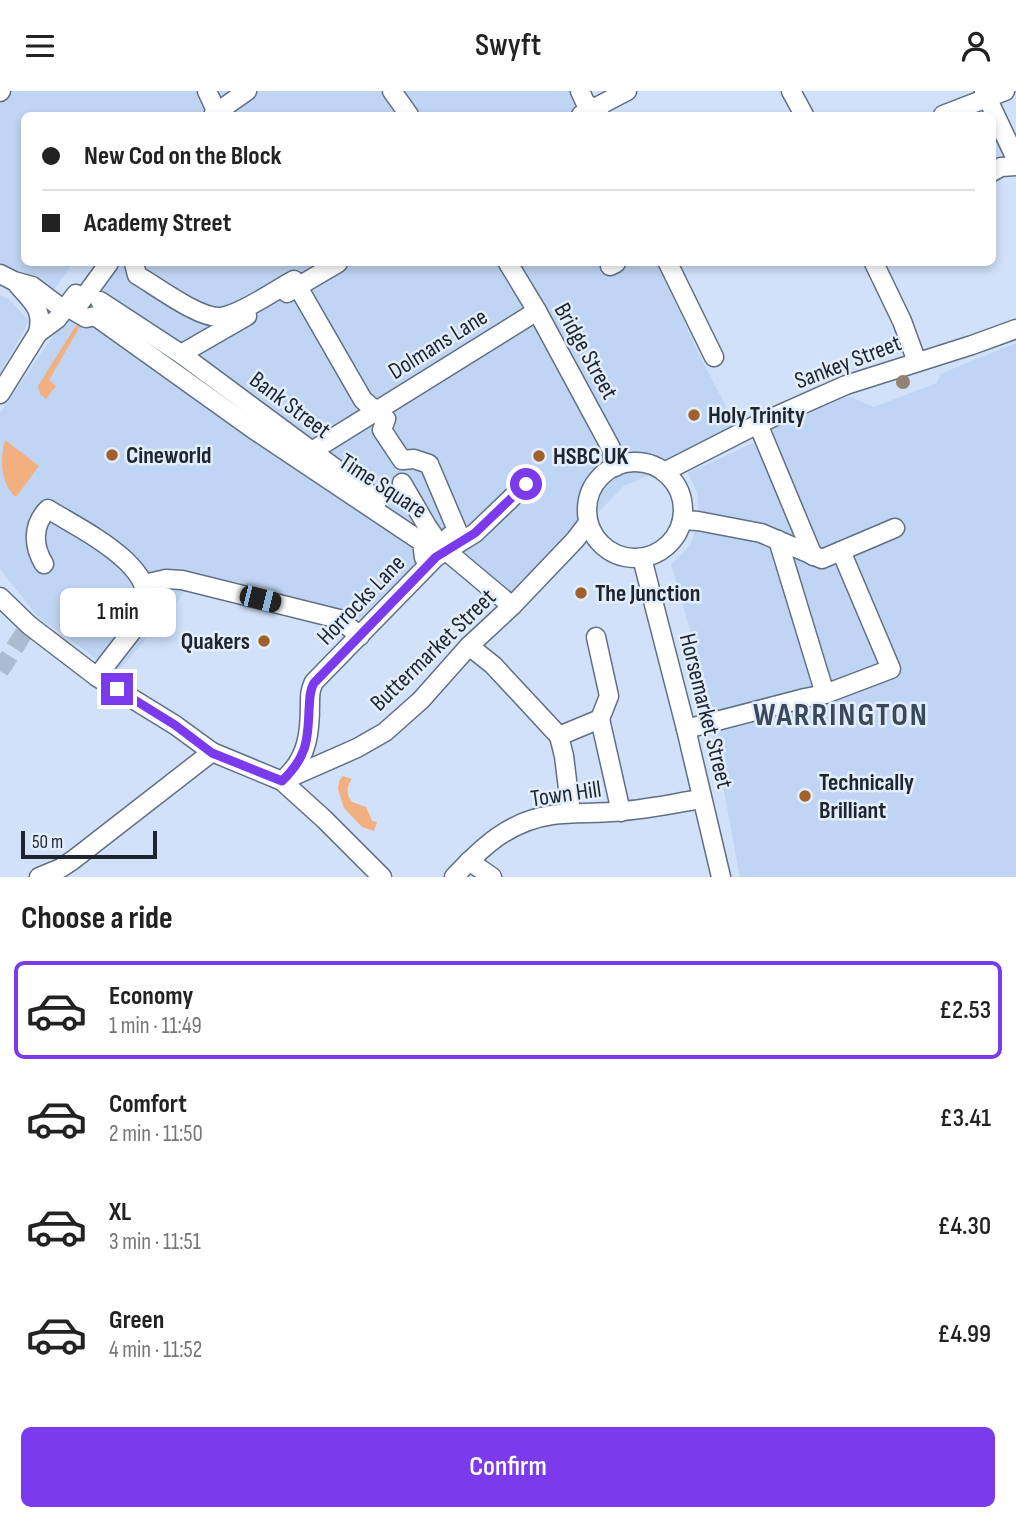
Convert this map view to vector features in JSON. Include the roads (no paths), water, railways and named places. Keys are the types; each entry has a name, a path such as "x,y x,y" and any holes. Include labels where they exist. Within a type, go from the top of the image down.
{"street":[{"path":"207,91 215,112"},
{"path":"220,112 247,91"},
{"path":"392,91 408,112"},
{"path":"580,91 590,112"},
{"path":"593,112 627,91"},
{"path":"792,91 802,112"},
{"path":"949,112 986,94 1005,91"},
{"path":"986,94 994,112"},
{"path":"996,116 1016,159"},
{"path":"996,169 1016,166"},
{"path":"0,394 38,333 57,319 97,266"},
{"name":"Time Square","path":"108,266 74,311 86,318 94,316 281,449 422,542 424,558 444,547 457,530 429,464 414,459 402,460 383,430 386,419 371,415 298,287"},
{"path":"135,266 137,275 196,311 212,316 228,315 293,280 298,287"},
{"path":"281,297 333,266"},
{"name":"Bridge Street","path":"510,266 611,448 615,467"},
{"path":"669,266 714,357"},
{"path":"875,266 902,321 917,362"},
{"path":"7,278 32,286 64,310"},
{"path":"7,278 30,298 38,310 38,333"},
{"name":"Bank Street","path":"100,301 181,354 444,547 512,606"},
{"path":"181,354 262,307"},
{"name":"Dolmans Lane","path":"312,451 537,311"},
{"name":"Sankey Street","path":"664,472 758,424 846,385 1016,329"},
{"path":"371,415 381,448"},
{"path":"758,424 813,556"},
{"path":"628,463 653,466 674,482 680,494 683,508 678,531 664,549 653,555 628,558 615,554 594,536 588,523 587,509 594,484 603,474 615,467 628,463"},
{"path":"402,483 427,526 444,547"},
{"name":"Horrocks Lane","path":"282,781 300,760 306,747 310,689 314,683 444,547 475,533 526,484"},
{"path":"44,563 35,539 41,516 48,509 118,553 144,584 146,601 143,616 97,677"},
{"path":"682,520 761,533 822,559 895,528"},
{"name":"Buttermarket Street","path":"282,781 357,748 385,732 421,700 469,646 512,606 575,540 588,523"},
{"path":"778,540 825,694"},
{"path":"686,729 825,694 891,669 841,551"},
{"name":"Horsemarket Street","path":"642,558 721,877"},
{"path":"144,584 182,579 339,619 360,636"},
{"path":"0,597 29,625 97,677 175,725 212,753 282,781 382,877"},
{"path":"596,637 609,696 600,719 626,811"},
{"path":"469,646 493,665 559,736 571,813"},
{"path":"559,736 600,719"},
{"path":"39,877 74,860 212,753"},
{"name":"Town Hill","path":"454,877 492,840 509,830 548,815 626,811 702,799"},
{"path":"469,861 492,877"}],"tunnel":[{"path":"0,671 29,625"}],"place":[{"name":"Holy Trinity","path":"694,415"},
{"name":"Cineworld","path":"112,455"},
{"name":"HSBC UK","path":"539,456"},
{"name":"The Junction","path":"581,593"},
{"name":"Quakers","path":"264,641"},
{"name":"Technically Brilliant","path":"805,796"}],"district":[{"name":"WARRINGTON","path":"841,715"}]}
